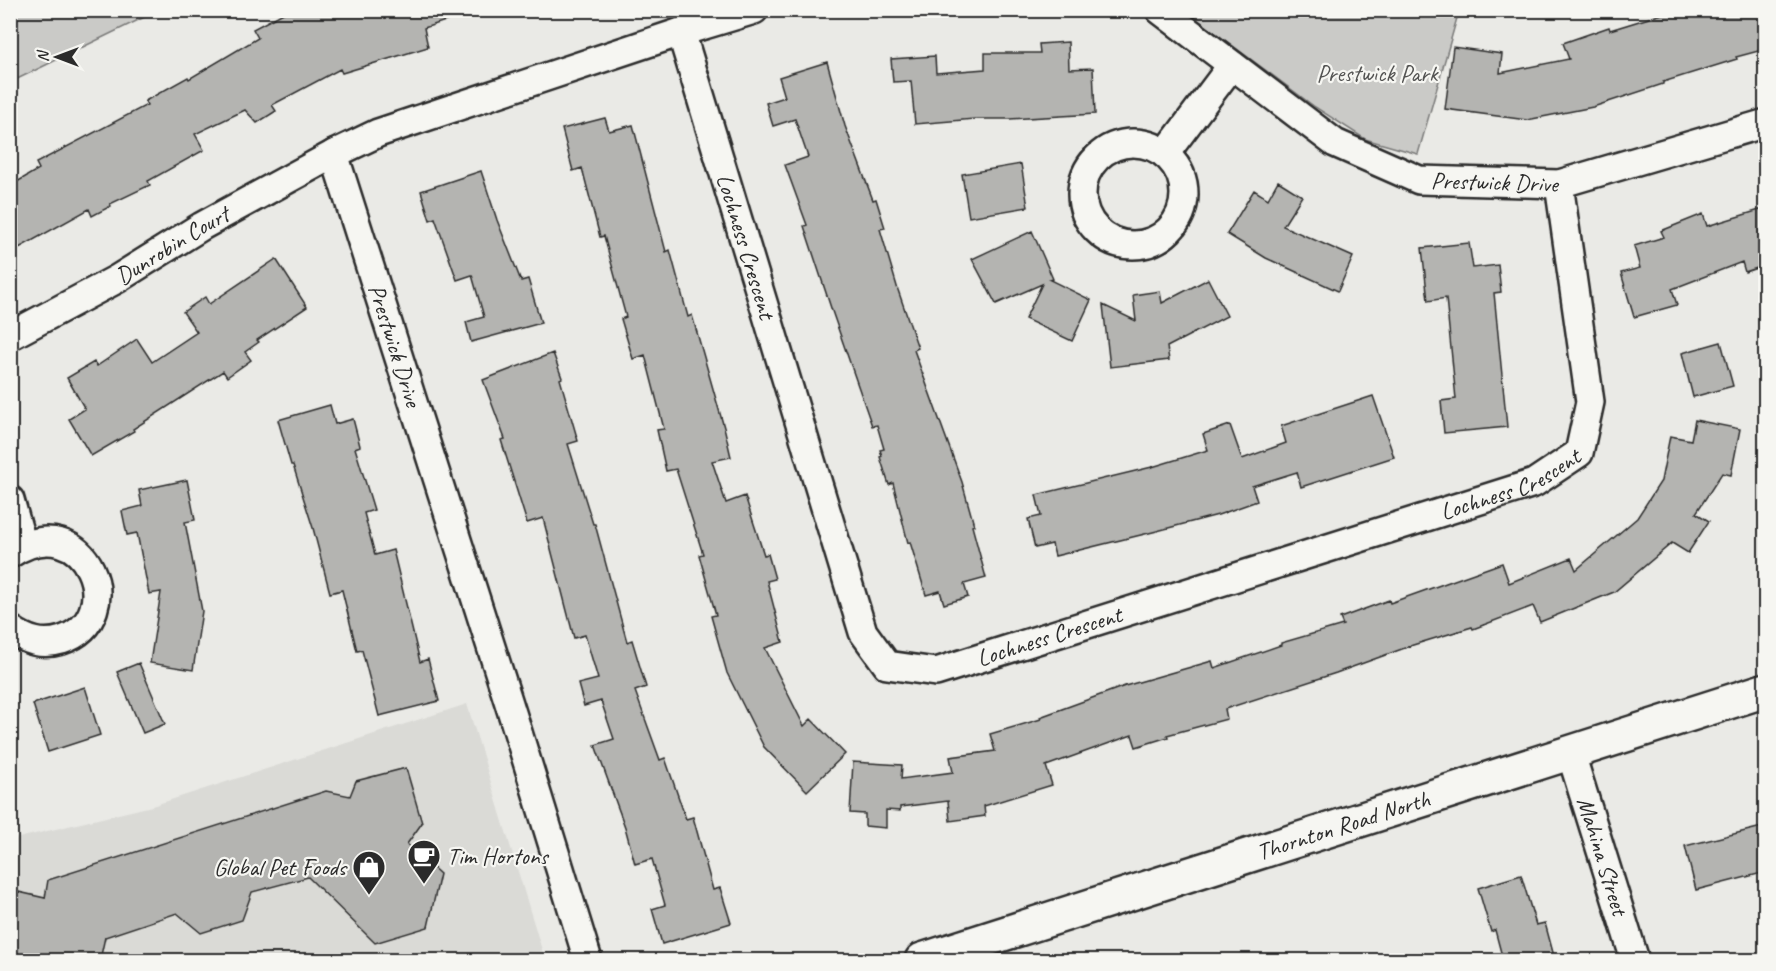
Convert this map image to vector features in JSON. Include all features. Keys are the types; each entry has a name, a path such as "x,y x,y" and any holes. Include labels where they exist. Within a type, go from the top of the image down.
{"main road":[{"name":"Thornton Road North","path":"922,960 1766,690"}],"street":[{"path":"334,154 378,133 754,10"},
{"name":"Prestwick Drive","path":"1160,10 1335,143 1419,180 1559,184 1766,123"},
{"name":"Lochness Crescent","path":"681,32 863,632 887,665 936,672 1534,483 1579,453 1590,402 1559,184"},
{"path":"1165,154 1232,65"},
{"name":"Prestwick Drive","path":"334,154 513,716 588,960"},
{"name":"Dunrobin Court","path":"10,336 117,279 202,226 334,154"},
{"path":"10,500 17,550 40,541 58,542 74,549 87,561 94,578 96,595 92,613 82,627 68,638 53,643 37,642 22,637 10,629"},
{"name":"Mahina Street","path":"1570,751 1635,960"}],"shaded area":[{"path":"467,704 545,960 11,960 10,840 152,806"}],"green space":[{"path":"11,10 157,10 157,11 11,82"},
{"name":"Prestwick Park","path":"1186,11 1459,11 1418,154 1365,139 1315,107"}],"building":[{"path":"289,10 463,10 464,15 424,28 428,47 342,73 340,69 272,105 276,111 257,123 245,110 195,134 204,150 148,181 150,185 110,204 111,206 92,216 89,209 10,253 10,186 39,169 36,163 147,105 145,101 188,77 189,79 258,38 253,29"},
{"path":"1675,10 1766,10 1766,49 1736,57 1737,59 1593,107 1527,120 1445,109 1453,47 1502,54 1500,73 1569,59 1563,43 1609,27 1610,30"},
{"path":"1068,42 1069,69 1093,68 1095,114 915,124 911,81 893,82 891,59 935,56 936,73 985,69 985,53 1040,53 1039,44"},
{"path":"827,62 845,126 873,200 876,199 885,228 880,229 918,348 914,350 962,482 986,578 964,584 968,597 944,604 940,591 926,595 910,542 908,543 893,483 889,485 880,457 882,456 880,450 884,449 877,425 872,426 804,226 807,225 785,165 808,157 795,119 773,126 766,103 785,97 779,77"},
{"path":"605,118 609,131 633,125 666,252 670,250 688,317 692,315 725,431 731,457 712,461 726,503 745,496 764,555 768,554 775,579 767,581 783,642 765,648 804,726 811,719 845,754 807,791 764,747 727,673 711,616 716,615 699,555 703,554 676,469 666,471 657,430 664,429 645,355 633,359 621,319 626,317 604,236 600,237 582,168 573,171 562,129"},
{"path":"1021,164 1028,207 969,217 962,174"},
{"path":"481,171 521,281 528,279 541,323 471,342 466,322 484,317 472,275 457,280 435,218 430,220 421,191"},
{"path":"1278,181 1302,196 1283,226 1353,257 1338,291 1266,258 1227,234 1254,190 1268,199"},
{"path":"1766,208 1766,265 1745,272 1742,262 1672,289 1677,305 1634,317 1621,273 1640,268 1634,246 1664,237 1661,231 1703,214 1707,226"},
{"path":"1032,231 1053,279 1050,280 1091,300 1072,341 1025,319 1042,284 996,304 972,259"},
{"path":"1469,243 1473,268 1498,265 1501,292 1494,293 1507,427 1444,433 1441,401 1456,399 1446,298 1428,301 1422,248"},
{"path":"276,259 307,307 257,340 259,342 245,352 251,360 227,377 223,371 133,429 134,431 91,456 69,419 85,409 67,378 94,362 97,366 137,339 152,362 197,332 183,312 205,297 209,304"},
{"path":"1208,279 1227,316 1167,347 1169,360 1110,367 1103,305 1136,321 1133,295 1160,291 1162,303"},
{"path":"1721,342 1733,386 1693,397 1682,353"},
{"path":"553,353 562,378 560,379 578,441 568,444 593,524 595,524 627,642 632,640 646,687 635,691 660,760 665,758 686,819 693,817 713,890 720,888 731,923 662,944 652,909 665,905 652,859 635,864 625,827 595,745 614,739 601,701 584,706 578,684 598,679 585,635 574,638 543,518 527,523 501,440 505,439 483,380"},
{"path":"1373,396 1394,457 1301,487 1297,472 1252,486 1257,501 1218,515 1153,532 1055,556 1052,544 1035,548 1028,519 1041,516 1036,495 1152,467 1208,450 1203,434 1230,425 1242,459 1286,443 1281,426"},
{"path":"330,405 335,424 353,419 360,446 355,448 374,510 364,513 375,555 393,550 420,662 428,659 439,701 379,716 362,650 357,651 342,590 330,593 313,528 278,420"},
{"path":"1695,420 1740,429 1731,475 1722,473 1696,513 1709,521 1688,553 1672,543 1614,592 1540,622 1533,606 1473,629 1472,627 1413,645 1225,709 1227,719 1167,735 1168,737 1136,747 1132,735 1046,766 1052,785 984,806 985,816 950,821 948,801 900,807 900,811 886,810 886,828 865,826 865,814 850,813 853,762 902,765 901,779 953,772 950,757 995,751 990,734 1041,719 1040,717 1125,686 1212,661 1214,668 1281,645 1281,643 1343,625 1340,618 1389,600 1390,603 1502,563 1509,583 1571,558 1576,570 1637,518 1661,481 1670,436 1691,440"},
{"path":"187,480 195,520 185,522 202,611 193,670 150,663 161,592 149,594 137,533 127,535 122,511 142,506 139,490"},
{"path":"139,663 165,724 143,733 117,672"},
{"path":"85,687 100,735 48,752 33,704"},
{"path":"406,768 422,823 407,844 440,874 428,927 375,943 308,877 252,892 242,920 201,933 177,913 105,937 100,960 10,960 10,890 45,898 48,880 326,791 350,796 356,781"},
{"path":"1766,826 1766,872 1696,890 1685,846"},
{"path":"1521,875 1536,925 1545,923 1555,960 1503,960 1495,930 1491,932 1478,888"}],"place":[{"name":"Tim Hortons","path":"424,885"},
{"name":"Global Pet Foods","path":"369,896"}]}
